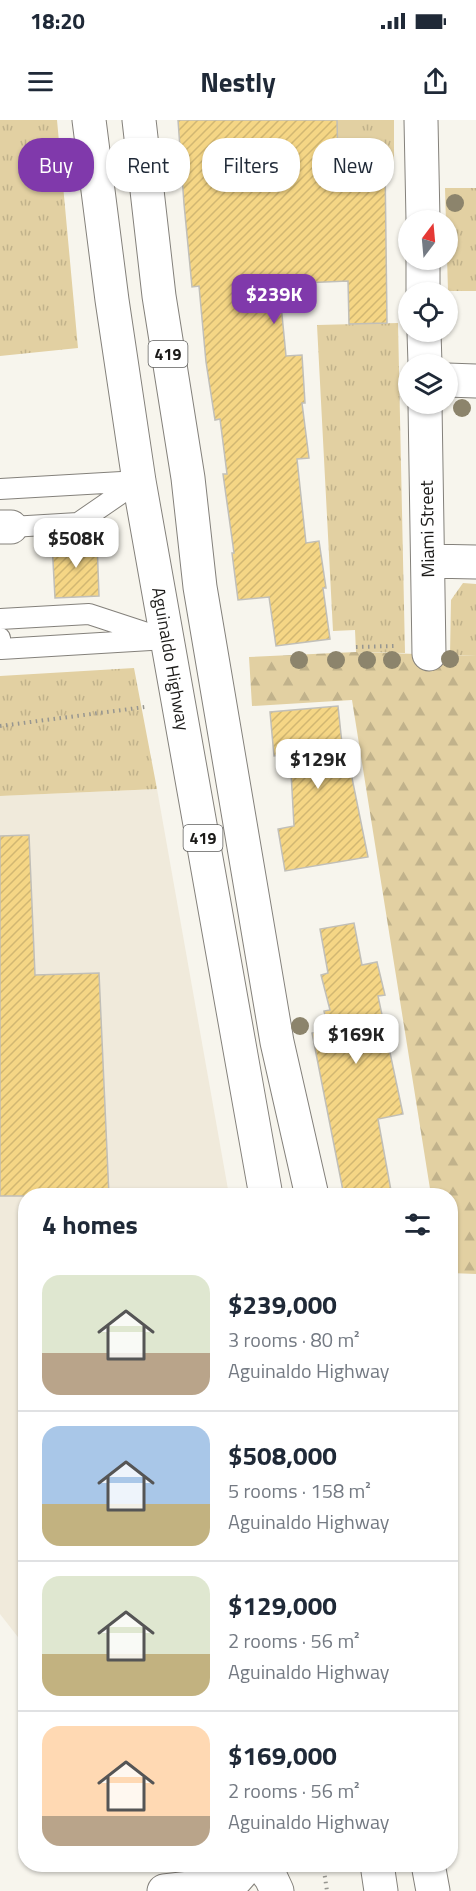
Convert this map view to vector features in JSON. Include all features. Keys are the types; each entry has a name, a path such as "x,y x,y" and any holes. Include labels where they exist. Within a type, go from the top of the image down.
{"main road":[{"name":"Aguinaldo Highway","path":"89,120 112,300 140,481 265,1188"},
{"name":"419","path":"139,120 159,296 188,478 200,587 277,1042 310,1188"},
{"path":"421,120 423,210"},
{"path":"458,380 476,381"},
{"name":"Miami Street","path":"425,414 429,654"},
{"path":"140,481 188,478"},
{"path":"428,561 476,562"},
{"path":"164,1891 217,1885 236,1879 242,1872"},
{"path":"267,1872 277,1891"},
{"path":"378,1872 381,1891"},
{"path":"429,1872 433,1891"}],"lane":[{"path":"0,489 140,481"},
{"path":"5,527 78,523 140,481"},
{"path":"0,619 89,614 167,639"},
{"path":"0,638 1,648 167,639"}],"path":[{"path":"0,726 142,708 178,699"},
{"path":"324,1872 327,1891"}],"shaded area":[{"path":"157,789 228,1188 18,1188 18,1637 0,1614 0,796"}],"green space":[{"path":"0,120 57,120 59,138 18,138 18,192 64,192 78,348 0,356"},
{"path":"306,120 394,120 394,138 312,138 312,163 308,163"},
{"path":"445,188 476,188 476,291 458,291 458,282 448,282 447,270 458,270 458,210 446,210"},
{"path":"398,323 398,414 400,414 405,653 356,652 355,630 333,631 317,325"},
{"path":"463,583 476,584 476,656 450,655 451,600"},
{"path":"356,652 476,656 476,1274 458,1273 458,1188 430,1188 352,700 252,706 249,657"},
{"path":"134,668 157,789 0,796 0,676"}],"building":[{"path":"178,120 337,120 337,138 312,138 312,192 385,192 387,323 349,324 348,281 279,284 286,356 302,355 305,403 302,403 309,458 297,459 306,543 319,541 330,639 276,646 269,597 238,600 223,474 227,474 220,419 215,420 206,362 199,286 192,287 183,192 190,192 190,138 179,138"},
{"path":"97,541 99,596 55,598 52,543"},
{"path":"338,706 343,753 347,753 368,857 285,871 278,829 294,826 290,754 274,756 270,712"},
{"path":"29,835 35,975 99,973 109,1188 18,1188 18,1196 0,1196 0,836"},
{"path":"354,923 362,965 377,962 385,995 378,996 403,1114 378,1119 391,1188 342,1188 312,1033 328,1030 324,1011 330,1010 321,975 328,973 320,929"}]}
